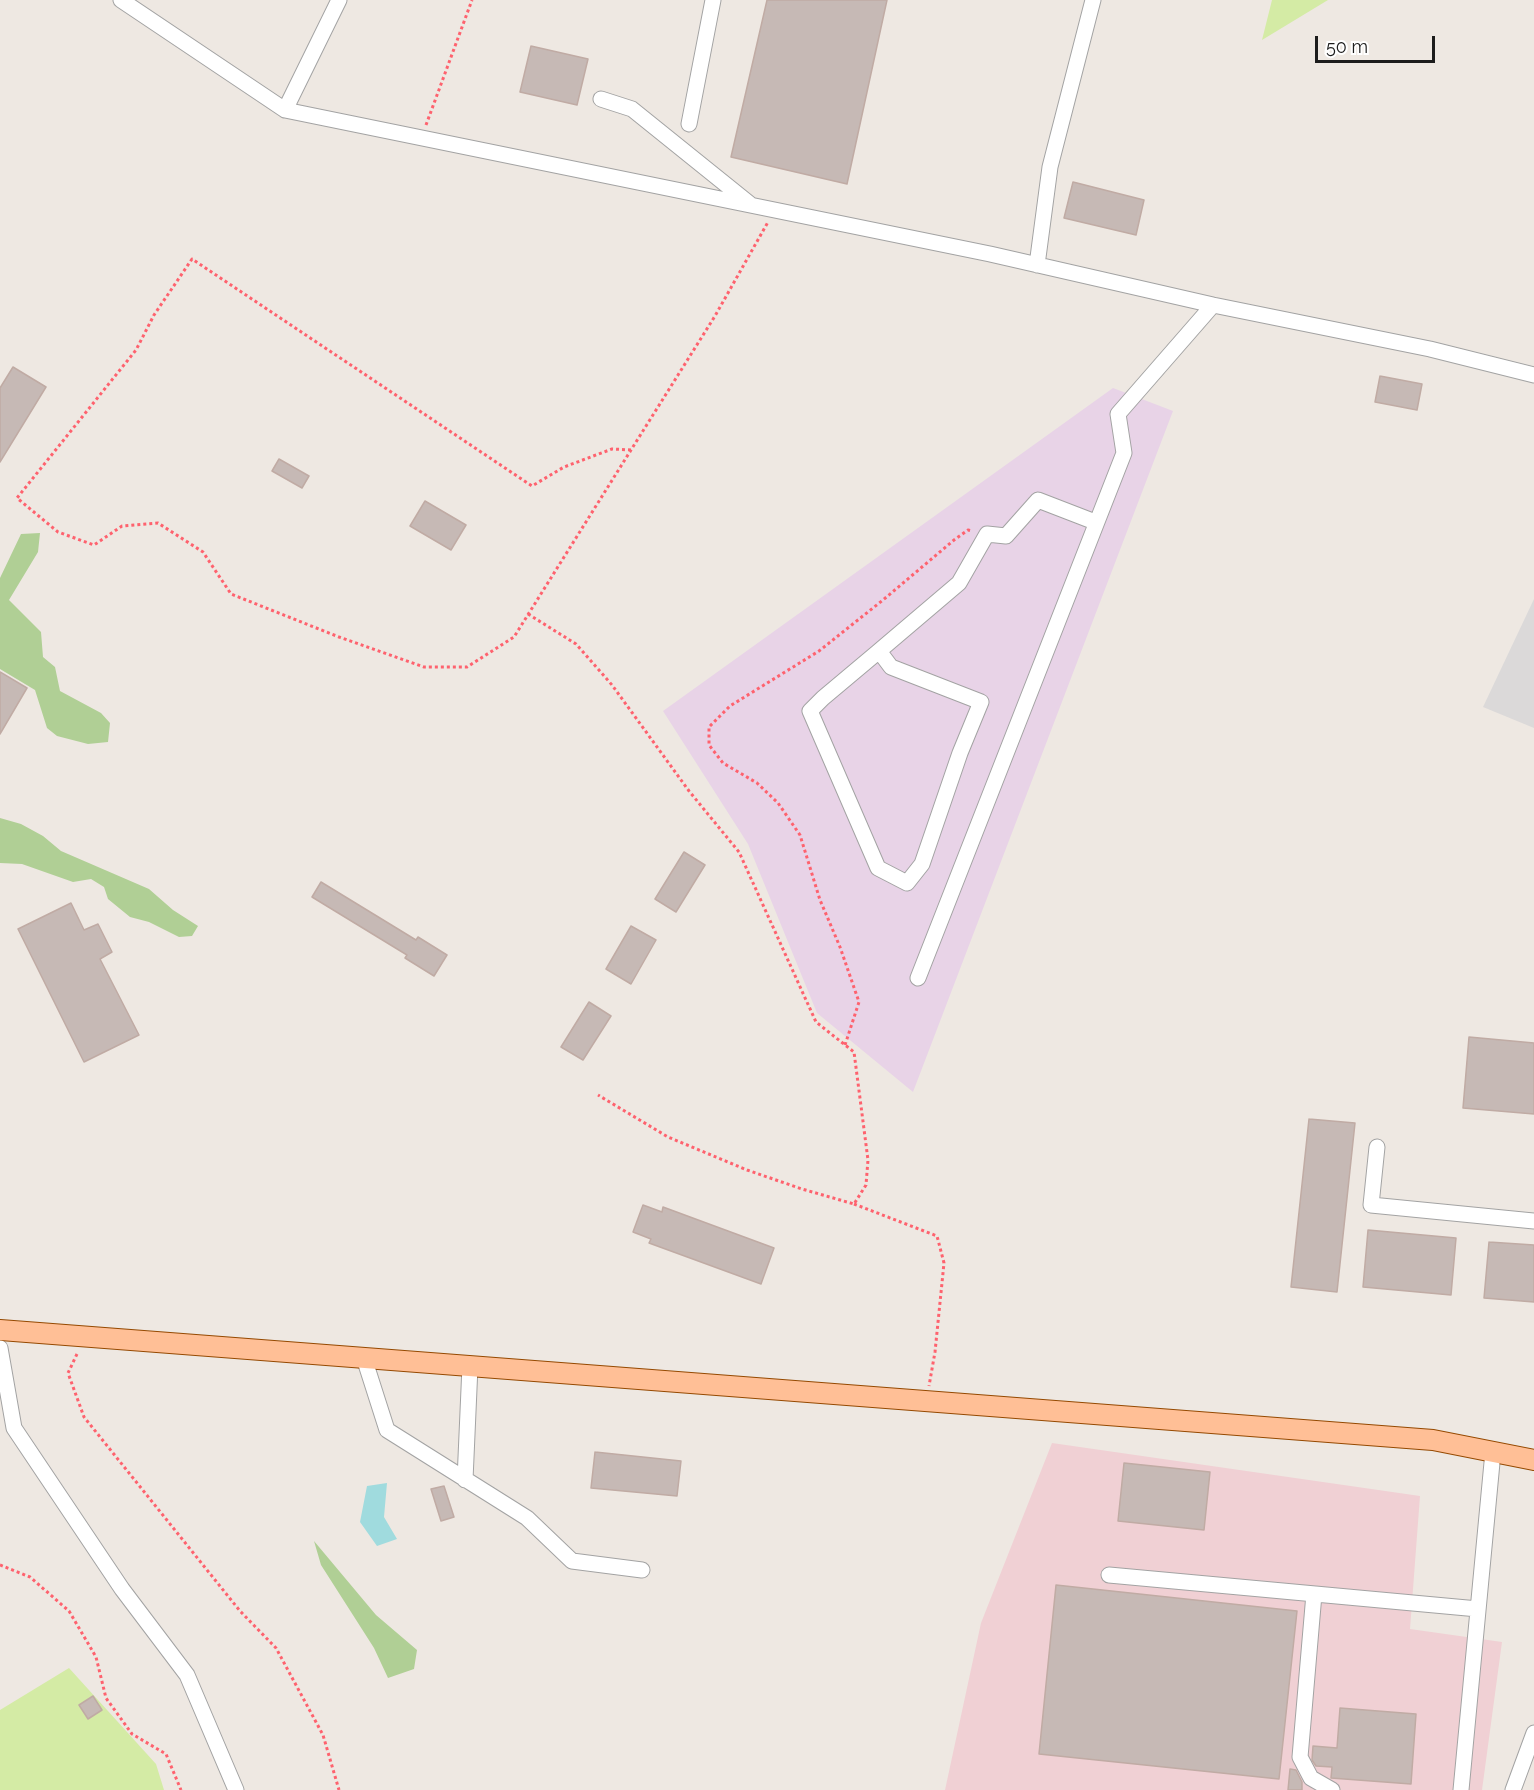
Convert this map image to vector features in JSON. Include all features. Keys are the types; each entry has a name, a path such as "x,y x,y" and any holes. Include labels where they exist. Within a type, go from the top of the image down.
{"main road":[{"path":"0,1330 1433,1440 1534,1460"}],"street":[{"path":"121,0 285,110 1037,265 1213,305 1430,349 1534,375"},
{"path":"285,110 339,0"},
{"path":"689,124 713,0"},
{"path":"1037,265 1050,167 1093,0"},
{"path":"601,99 632,109 752,206"},
{"path":"918,978 1124,453 1118,414 1213,305"},
{"path":"879,651 891,667 981,702 960,753 922,864 907,883 878,868 810,711 879,651 959,584 987,534 1006,536 1038,500 1095,522"},
{"path":"1377,1147 1371,1205 1534,1221"},
{"path":"0,1348 14,1428 122,1589 187,1675 236,1790"},
{"path":"364,1358 387,1430 528,1518 572,1561 642,1570"},
{"path":"465,1480 470,1366"},
{"path":"1461,1790 1493,1452"},
{"path":"1109,1575 1479,1609"},
{"path":"1314,1594 1300,1757 1311,1778 1332,1790"},
{"path":"1513,1790 1534,1733"}],"path":[{"path":"421,137 472,0"},
{"path":"631,450 612,449 564,467 532,486 192,259 154,315 136,350 17,498 58,532 94,545 122,526 158,522 203,552 231,594 339,637 424,667 467,668 514,637 528,614 631,450 715,315 775,210"},
{"path":"528,614 576,644 612,685 689,791 739,852 816,1022 854,1052 868,1160 866,1185 854,1204"},
{"path":"598,1095 668,1137 747,1170 854,1204 937,1236 944,1263 935,1352 927,1401"},
{"path":"85,1336 68,1373 84,1417 240,1611 276,1648 323,1735 339,1790"},
{"path":"0,1565 30,1577 69,1611 96,1657 106,1698 132,1734 166,1754 181,1790"}],"shaded area":[{"path":"1113,388 1173,411 913,1092 817,1013 748,844 663,711"},
{"path":"1534,599 1534,728 1483,707"},
{"path":"1052,1443 1420,1496 1410,1629 1502,1642 1482,1790 945,1790 981,1623"}],"green space":[{"path":"1272,0 1328,0 1262,40"},
{"path":"40,533 38,552 9,600 41,632 43,657 55,667 60,691 101,713 110,723 108,742 88,744 57,736 47,728 35,690 0,669 0,578 21,534"},
{"path":"0,818 21,824 43,836 61,851 149,889 173,910 198,926 192,936 179,937 149,922 130,917 108,899 104,887 91,879 73,882 22,864 0,863"},
{"path":"314,1541 376,1615 417,1650 414,1669 388,1678 374,1648 321,1565"},
{"path":"69,1668 156,1764 164,1790 0,1790 0,1710"}],"water":[{"path":"387,1483 384,1517 397,1539 377,1546 360,1522 367,1486"}],"building":[{"path":"767,0 887,0 847,184 731,157"},
{"path":"531,46 588,59 577,105 520,92"},
{"path":"1073,182 1144,200 1136,235 1064,218"},
{"path":"13,367 46,387 0,462 0,388"},
{"path":"1380,376 1422,384 1417,410 1375,402"},
{"path":"279,459 309,476 302,488 272,471"},
{"path":"425,501 466,525 451,550 410,526"},
{"path":"0,672 27,688 0,734"},
{"path":"684,852 705,865 676,912 655,899"},
{"path":"321,882 416,940 418,937 447,955 434,976 405,958 407,955 312,897"},
{"path":"71,903 84,930 98,924 112,952 100,959 139,1035 84,1062 18,929"},
{"path":"631,926 656,940 631,984 606,969"},
{"path":"589,1002 611,1016 583,1060 561,1047"},
{"path":"1469,1037 1534,1043 1534,1114 1463,1108"},
{"path":"1309,1119 1355,1123 1337,1292 1291,1287"},
{"path":"643,1205 662,1212 663,1207 774,1248 761,1284 649,1243 651,1239 633,1232"},
{"path":"1368,1230 1456,1238 1451,1295 1363,1287"},
{"path":"1489,1242 1534,1245 1534,1302 1484,1298"},
{"path":"595,1452 681,1461 677,1496 591,1488"},
{"path":"1124,1463 1210,1472 1204,1530 1118,1521"},
{"path":"444,1486 454,1517 441,1521 431,1489"},
{"path":"1056,1585 1297,1611 1279,1779 1039,1754"},
{"path":"93,1696 102,1710 88,1719 79,1705"},
{"path":"1340,1708 1416,1714 1411,1784 1331,1778 1332,1767 1316,1766 1312,1760 1313,1746 1337,1748"},
{"path":"1290,1769 1296,1770 1302,1782 1302,1790 1288,1790"}]}
